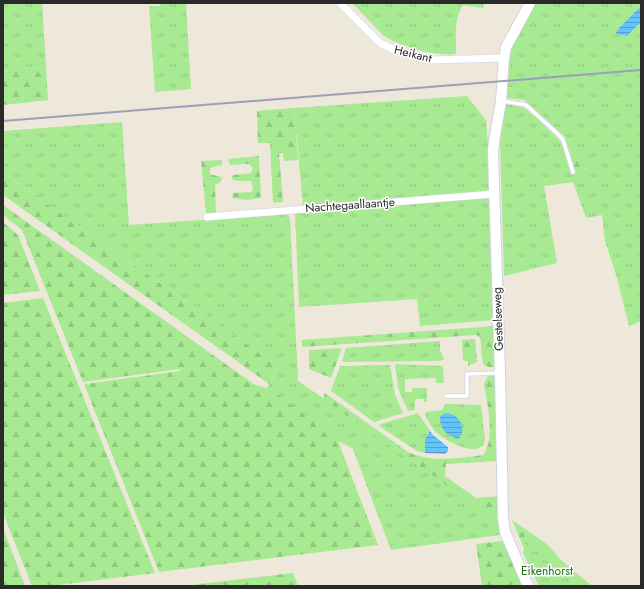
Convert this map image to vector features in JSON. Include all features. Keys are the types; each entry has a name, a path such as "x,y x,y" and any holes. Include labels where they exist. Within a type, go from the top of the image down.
{"street":[{"name":"Heikant","path":"340,3 377,40 388,48 431,60 504,58"},
{"name":"Gestelseweg","path":"528,586 505,532 503,517 493,152 506,47 530,3"},
{"name":"Nachtegaallaantje","path":"207,217 494,194"}],"lane":[{"path":"500,101 526,105 558,134 563,140 573,172"},
{"path":"446,396 467,396 467,374 500,373"}],"green space":[{"path":"3,3 42,3 46,66 3,71"},
{"path":"160,3 186,3 191,89 155,92 149,6 160,6"},
{"path":"352,3 484,3 483,8 463,5 457,22 456,54 439,54 405,46 389,39 384,36"},
{"path":"534,3 641,3 641,6 617,30 616,34 627,36 641,22 641,321 629,326 617,278 605,241 602,215 586,218 573,182 544,186 557,263 504,276 500,142 504,104 522,106 559,140 562,144 571,175 586,169 567,144 565,137 528,103 524,100 506,98 507,51"},
{"path":"46,66 48,100 3,105 3,71"},
{"path":"467,96 486,120 492,191 303,206 294,108"},
{"path":"294,108 298,160 284,161 283,153 279,153 283,202 273,203 270,143 258,143 257,111"},
{"path":"122,122 129,225 288,214 290,220 297,380 501,523 502,534 391,550 353,449 267,388 279,367 3,173 3,131"},
{"path":"567,144 581,161 586,169 576,173"},
{"path":"259,156 261,198 246,200 232,198 233,193 252,192 253,188 251,181 237,181 231,179 233,175 251,173 253,168 249,164 230,165 228,159"},
{"path":"222,160 222,165 210,168 210,174 222,177 221,182 215,185 216,213 206,213 201,161"},
{"path":"3,173 279,367 269,384 3,195"},
{"path":"486,198 493,199 495,320 420,326 417,299 299,307 295,213"},
{"path":"3,205 255,385 270,389 353,449 338,441 378,545 159,572 84,384 180,371 180,369 83,382 22,230 3,215"},
{"path":"3,222 18,235 40,291 3,295"},
{"path":"43,298 155,573 50,586 32,586 3,513 3,303"},
{"path":"495,326 496,367 484,365 480,337 476,335 302,347 302,340"},
{"path":"475,339 477,362 468,366 468,361 463,361 462,340"},
{"path":"440,341 440,350 444,359 439,361 342,361 346,348"},
{"path":"342,348 331,378 309,369 309,350"},
{"path":"395,364 443,366 444,383 436,383 436,378 405,379 405,392 412,392 412,388 427,388 427,402 424,402 424,399 415,399 415,410 408,411 398,388"},
{"path":"390,365 395,395 403,413 374,422 331,391 340,366"},
{"path":"497,375 499,461 446,464 445,476 476,498 500,496 501,523 323,399 325,393 408,452 426,458 436,459 483,455 487,448 490,430 484,384 488,376"},
{"path":"445,404 481,405 485,439 483,446 477,449 462,447 445,439 434,430 425,414 426,412 442,410"},
{"path":"418,413 430,431 425,439 425,453 417,451 379,426 381,424"},
{"name":"Eikenhorst","path":"512,520 548,545 562,561 592,586 540,586"},
{"path":"3,528 25,586 3,586"},
{"name":"Eikenhorst","path":"527,534 586,586 539,586 523,553"},
{"path":"505,541 523,586 482,586 476,544"},
{"path":"293,573 298,586 183,586"}],"water":[{"path":"641,6 641,22 627,36 616,34 617,30"},
{"path":"447,413 456,416 461,423 462,431 458,439 444,431 441,425 440,417"},
{"path":"430,431 448,447 448,451 445,454 425,453 425,439"}],"railway":[{"path":"3,121 641,70"}]}
